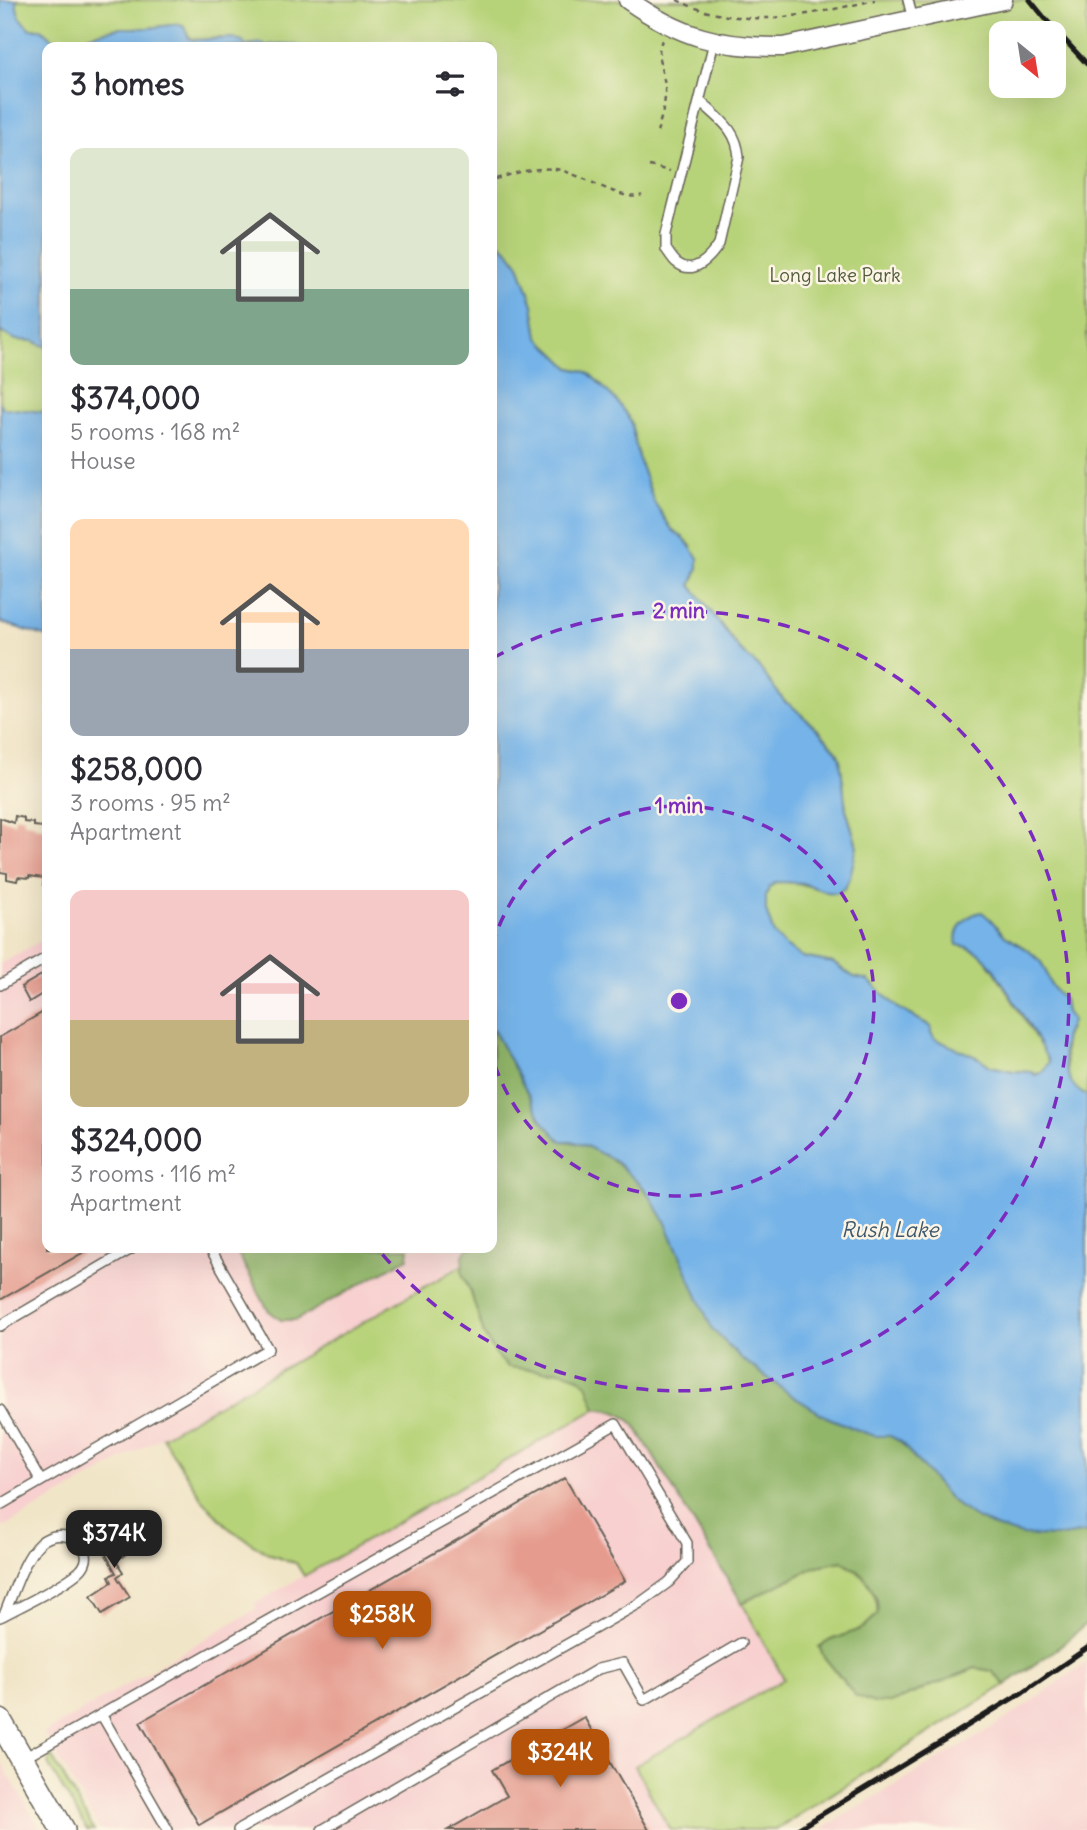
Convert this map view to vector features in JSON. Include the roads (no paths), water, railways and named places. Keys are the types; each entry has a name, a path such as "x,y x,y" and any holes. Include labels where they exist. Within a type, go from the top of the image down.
{"street":[{"path":"628,0 669,25 714,42 739,46 784,47 1003,0"},
{"path":"0,1721 58,1828"}],"lane":[{"path":"908,0 913,20"},
{"path":"700,101 732,132 738,144 738,157 719,244 703,264 688,268 677,263 666,249 666,234 714,42"},
{"path":"0,985 42,960"},
{"path":"0,1326 124,1253"},
{"path":"0,1505 268,1349 213,1253"},
{"path":"0,1410 41,1481"},
{"path":"22,1759 616,1424 687,1543 687,1562 668,1582 640,1603 238,1830"},
{"path":"55,1535 67,1535 81,1545 86,1561 83,1568 74,1576 2,1616 29,1555 42,1541 55,1535"},
{"path":"322,1830 598,1670 623,1663 644,1700 741,1643"},
{"path":"101,1714 168,1830"}],"water":[{"path":"0,0 17,0 18,12 27,26 30,29 41,29 53,39 76,41 119,28 178,24 184,27 189,38 193,40 232,38 243,41 42,42 42,345 33,341 16,340 0,333"},
{"name":"Rush Lake","path":"497,241 509,251 519,265 533,305 538,337 570,368 591,375 627,415 654,502 673,531 684,538 698,558 698,569 691,585 740,650 758,666 785,702 819,731 836,750 840,759 846,809 857,846 850,877 845,888 836,893 802,883 776,882 769,888 766,896 766,911 774,934 784,945 802,957 833,963 854,977 868,980 898,1008 927,1024 935,1039 981,1059 990,1066 1032,1072 1035,1075 1042,1072 1049,1062 994,969 981,954 957,945 957,933 966,919 982,912 1005,936 1028,950 1040,961 1050,984 1064,1000 1066,1012 1072,1020 1064,1039 1065,1066 1075,1087 1087,1096 1087,1532 1055,1537 1022,1535 972,1516 950,1499 900,1441 890,1436 875,1436 827,1417 794,1397 741,1358 712,1329 665,1221 646,1190 614,1160 586,1146 572,1141 561,1141 543,1122 497,1036"},
{"path":"0,403 3,408 42,412 42,635 0,622"}],"railway":[{"path":"1030,0 1087,64"},
{"path":"796,1830 1023,1692 1087,1648"}],"park label":[{"name":"Long Lake Park","path":"835,275"}]}
